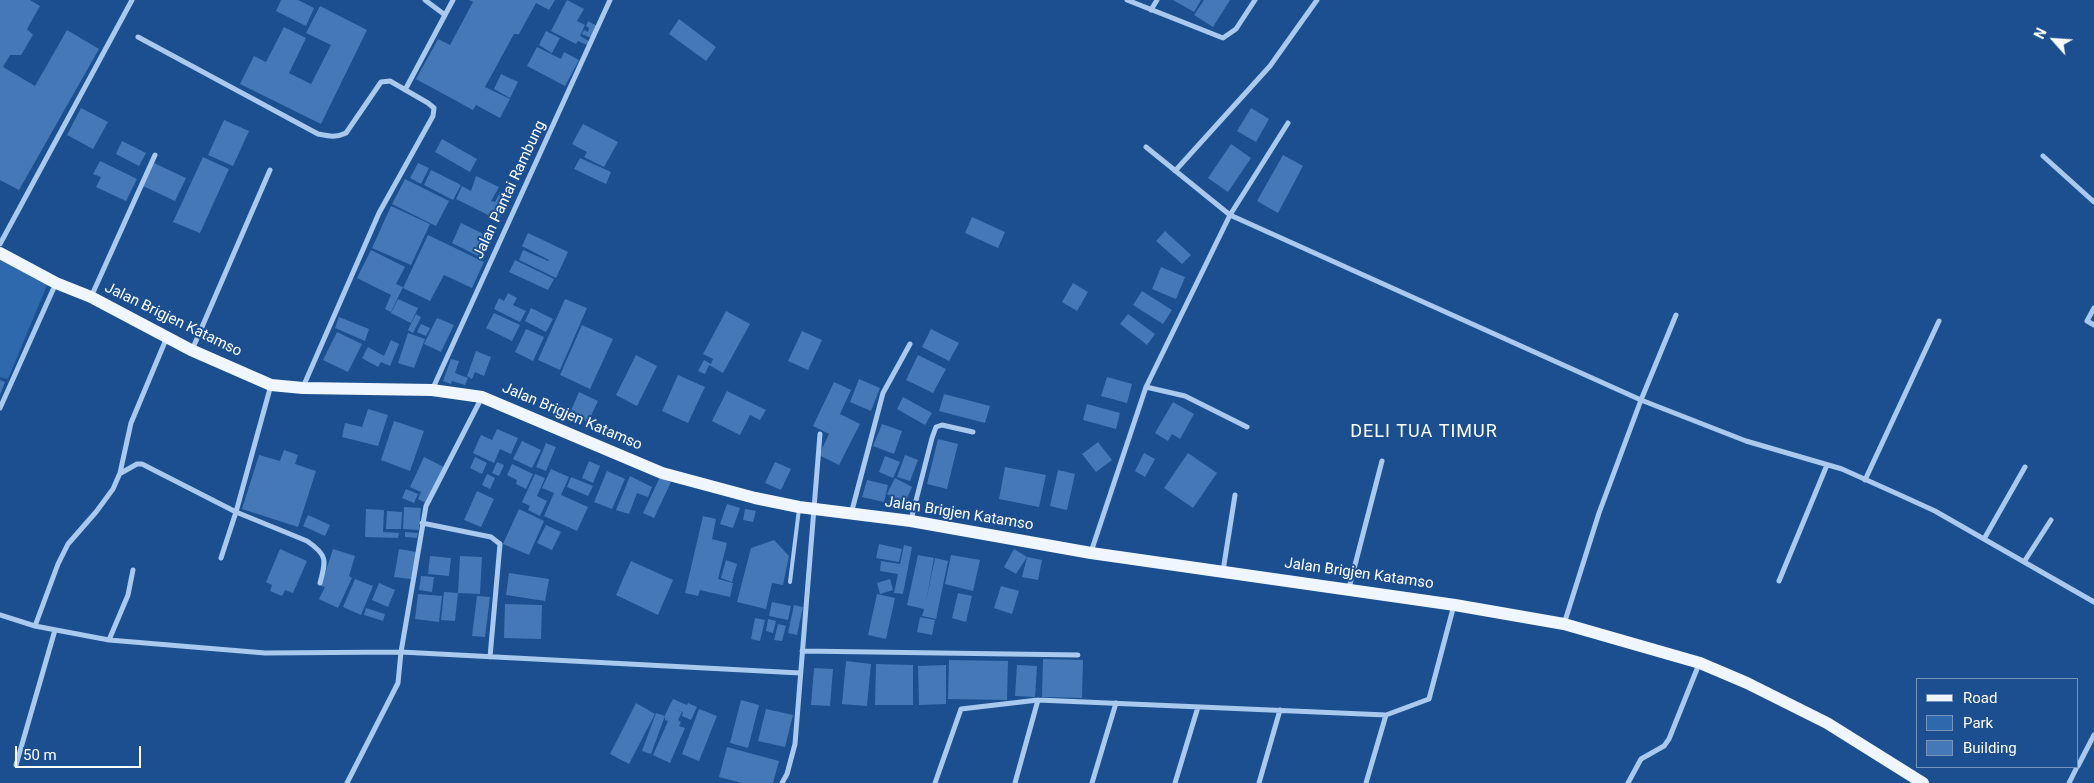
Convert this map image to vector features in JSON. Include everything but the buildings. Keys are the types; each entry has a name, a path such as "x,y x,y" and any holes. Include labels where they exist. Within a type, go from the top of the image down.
{"main road":[{"name":"Jalan Brigjen Katamso","path":"0,253 56,283 91,297 191,350 271,385 303,388 432,390 482,397 662,473 756,498 799,507 911,521 1091,552 1454,604 1564,624 1700,664 1748,683 1827,723 1923,783"}],"street":[{"path":"0,244 132,0"},
{"path":"425,0 445,14"},
{"path":"405,90 453,0"},
{"name":"Jalan Pantai Rambung","path":"432,390 610,0"},
{"path":"1127,0 1223,38 1236,29 1254,0"},
{"path":"1151,10 1157,0"},
{"path":"1174,171 1270,66 1317,0"},
{"path":"138,37 318,134 338,136 346,133 381,82 390,81 434,108 433,116 379,213 303,388"},
{"path":"1091,552 1146,387 1230,215 1288,123"},
{"path":"1146,148 1230,215 1641,400 1746,441 1827,465 1935,511 2094,602"},
{"path":"91,297 155,155"},
{"path":"2043,156 2094,202"},
{"path":"191,350 270,170"},
{"path":"0,408 56,283"},
{"path":"2094,308 2087,322 2094,325"},
{"path":"1564,624 1599,513 1641,400 1676,315"},
{"path":"1865,480 1939,321"},
{"path":"35,626 68,544 96,512 113,489 120,474 132,423 167,337"},
{"path":"851,514 883,393 910,344"},
{"path":"221,558 236,512 271,385"},
{"path":"1146,387 1185,396 1246,427"},
{"path":"347,783 396,690 426,506 482,397"},
{"path":"911,521 936,427 942,425 973,432"},
{"path":"782,783 787,774 795,744 820,434"},
{"path":"1349,589 1382,461"},
{"path":"120,474 137,464 142,464 236,512 307,541 323,554 326,563 320,583"},
{"path":"1779,581 1827,465"},
{"path":"1984,540 2025,467"},
{"path":"1223,571 1235,495"},
{"path":"2024,562 2051,520"},
{"path":"422,523 491,537 500,544 490,657"},
{"path":"109,640 128,595 133,570"},
{"path":"935,783 962,709 1038,700 1386,715 1429,699 1454,604"},
{"path":"0,615 35,626 109,640 265,654 402,652 800,673"},
{"path":"16,765 56,630"},
{"path":"802,651 1078,655"},
{"path":"1628,783 1641,760 1664,746 1669,739 1700,664"},
{"path":"1015,783 1038,700"},
{"path":"1092,783 1116,703"},
{"path":"1175,783 1198,707"},
{"path":"1259,783 1280,710"},
{"path":"1366,783 1386,715"},
{"path":"2079,764 2094,735"},
{"path":"2069,783 2077,768"}],"lane":[{"path":"790,582 799,507"}],"green space":[{"path":"0,256 50,278 8,379 0,377"}],"district":[{"name":"DELI TUA TIMUR","path":"1424,432"}]}
